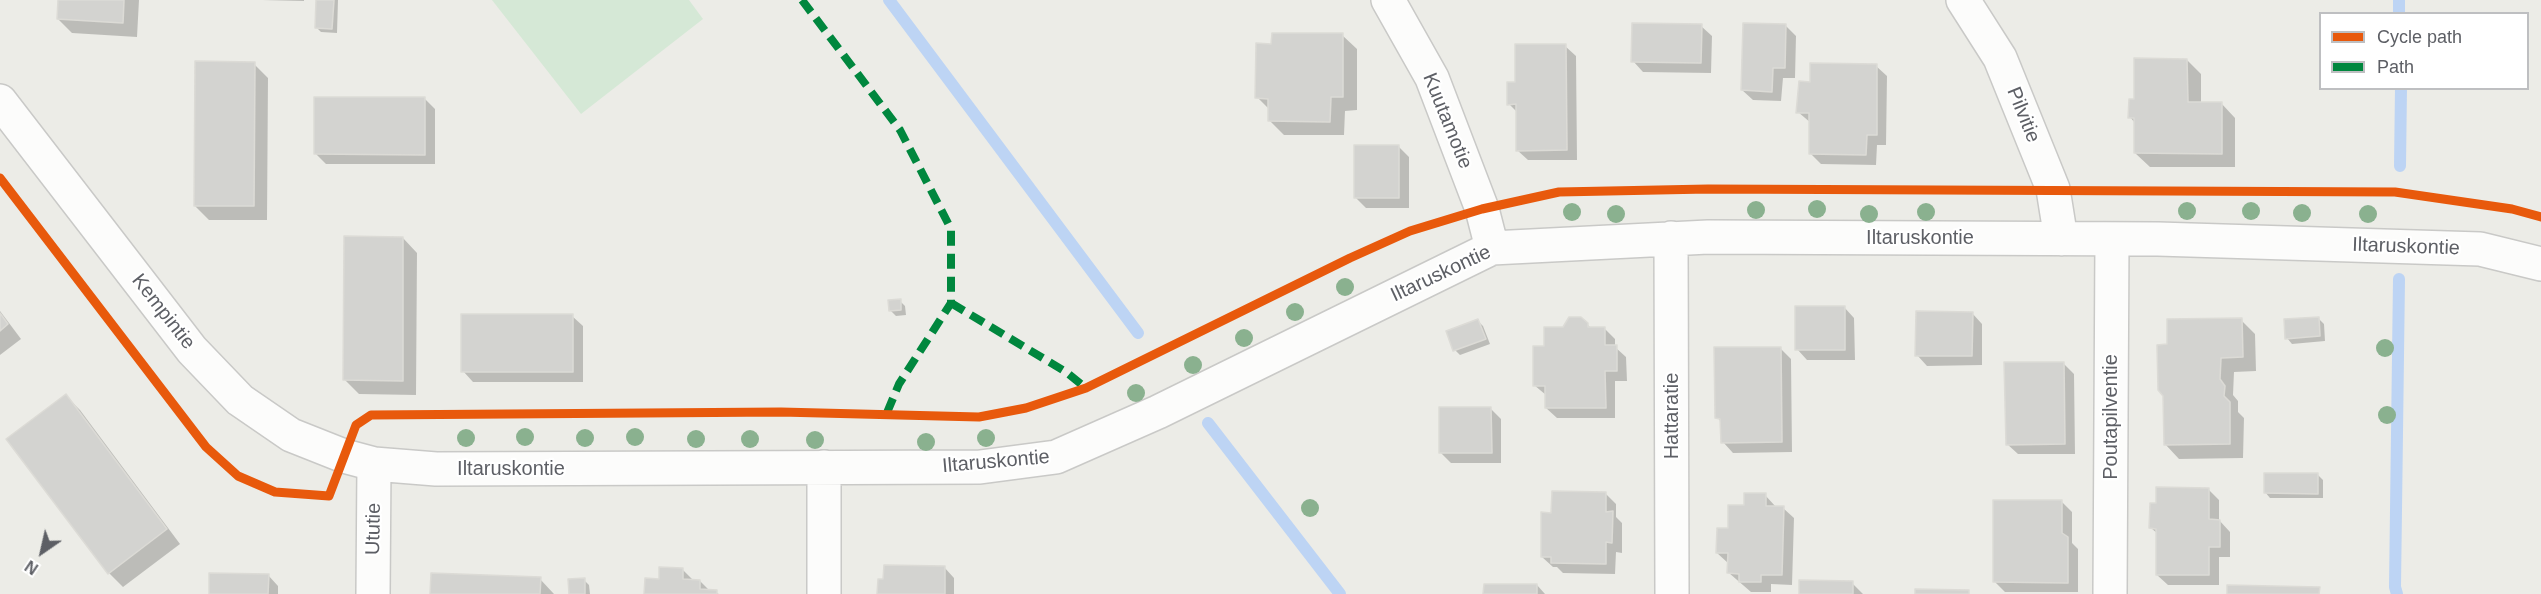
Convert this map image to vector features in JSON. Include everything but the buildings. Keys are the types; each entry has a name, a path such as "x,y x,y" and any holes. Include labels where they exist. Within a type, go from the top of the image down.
{"street":[{"name":"Kuutamotie","path":"1388,0 1432,78 1482,209 1492,248"},
{"name":"Pilvitie","path":"1963,0 2000,58 2053,189 2061,240"},
{"name":"Kempintie","path":"0,101 192,350 240,400 291,435 344,456 374,464"},
{"name":"Iltaruskontie","path":"374,464 436,469 980,467 1056,458 1158,412 1492,248 1671,238 2112,240 2480,249 2541,264"},
{"name":"Hattaratie","path":"1671,238 1672,594"},
{"name":"Poutapilventie","path":"2110,594 2112,240"},
{"name":"Ututie","path":"373,594 374,464"},
{"path":"824,467 824,594"}],"green space":[{"path":"492,0 689,0 703,19 581,114"}],"waterway":[{"path":"889,0 1138,333"},
{"path":"2399,0 2399,12"},
{"path":"2400,166 2401,90"},
{"path":"2397,594 2395,587 2399,279"},
{"path":"1208,423 1340,594"}],"marked path":[{"path":"802,0 900,130 951,229 951,303 899,384 886,415"},
{"path":"951,303 1066,372 1086,388"}],"cycle path":[{"path":"0,178 206,447 238,476 275,492 329,496 356,425 371,415 781,412 979,417 1026,408 1086,388 1350,258 1410,231 1482,209 1559,192 1708,189 2395,192 2512,209 2541,217"}]}
